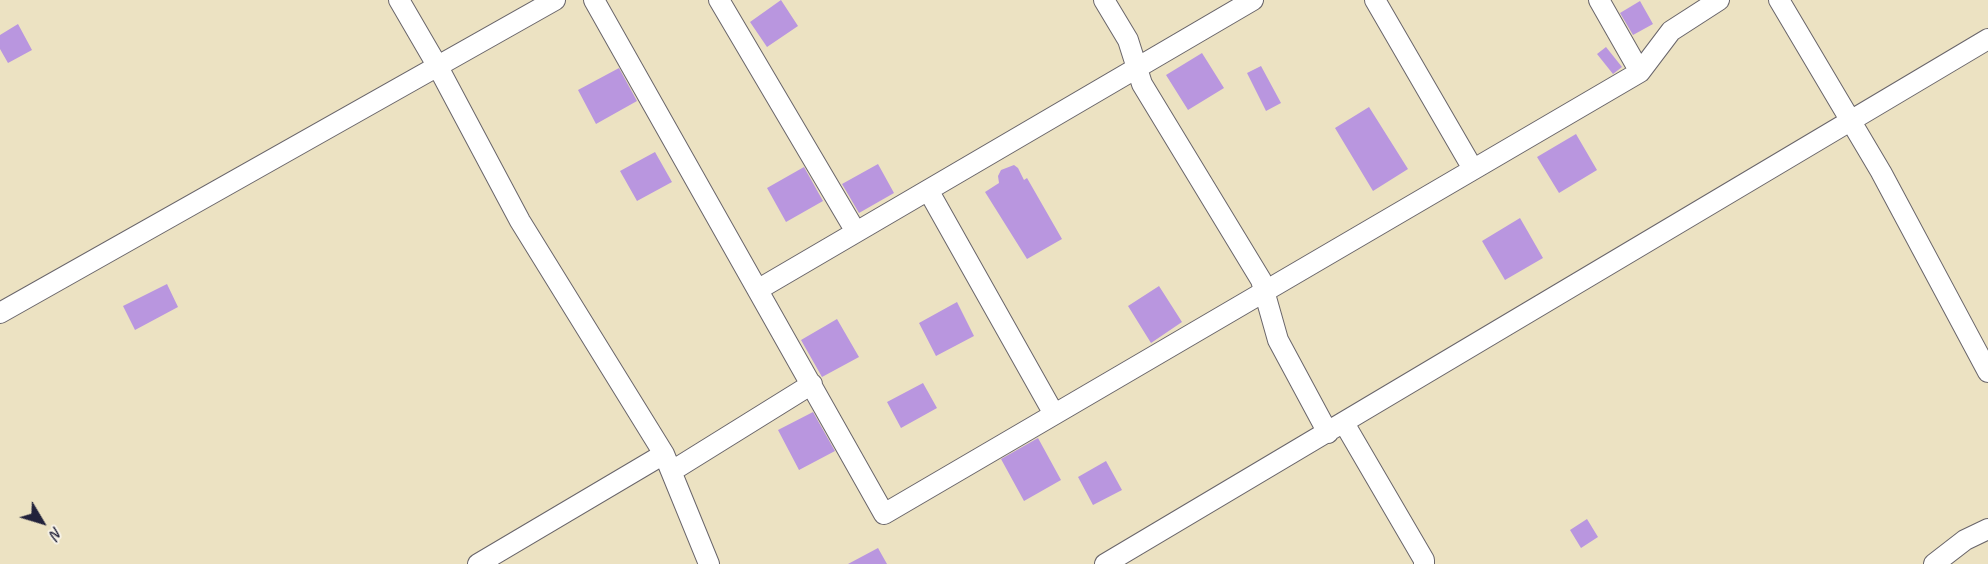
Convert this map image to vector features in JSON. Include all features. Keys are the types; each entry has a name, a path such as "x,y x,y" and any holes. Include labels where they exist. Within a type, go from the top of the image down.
{"street":[{"path":"399,0 438,67 520,221 668,462 709,564"},
{"path":"0,313 555,0"},
{"path":"594,0 884,514 1640,72 1671,31 1719,0"},
{"path":"719,0 856,232"},
{"path":"1104,0 1128,40 1142,84 1261,280 1278,340 1424,560 1424,564"},
{"path":"759,289 1253,0"},
{"path":"1375,0 1473,169"},
{"path":"1599,0 1640,72"},
{"path":"1779,0 1852,123 1988,372"},
{"path":"1106,564 1852,123 1988,39"},
{"path":"928,190 1054,414"},
{"path":"478,564 812,384"},
{"path":"1934,564 1965,540 1988,529"}],"building":[{"path":"781,0 798,26 767,47 750,22"},
{"path":"1640,1 1653,24 1633,35 1620,13"},
{"path":"18,24 32,50 8,63 0,49 0,35"},
{"path":"1606,47 1622,67 1613,74 1597,54"},
{"path":"1202,53 1224,88 1188,110 1166,75"},
{"path":"1261,66 1281,103 1266,111 1247,73"},
{"path":"619,68 637,101 596,124 578,90"},
{"path":"1369,107 1408,169 1373,191 1335,128"},
{"path":"1576,134 1597,170 1559,193 1537,157"},
{"path":"655,152 672,182 637,201 620,171"},
{"path":"878,164 894,193 859,213 842,184"},
{"path":"1014,165 1024,180 1027,178 1062,239 1027,259 985,192 999,183 998,176 1001,170"},
{"path":"804,167 823,201 786,222 767,188"},
{"path":"1520,218 1543,258 1505,280 1482,241"},
{"path":"167,284 178,307 135,330 123,306"},
{"path":"1159,286 1182,322 1151,343 1128,306"},
{"path":"957,302 974,336 936,356 919,323"},
{"path":"837,319 859,357 822,377 801,340"},
{"path":"923,383 937,408 901,428 887,402"},
{"path":"813,412 835,451 799,470 778,430"},
{"path":"1038,438 1061,480 1024,501 1001,459"},
{"path":"1106,461 1122,490 1093,505 1078,477"},
{"path":"1587,519 1598,537 1581,548 1570,530"},
{"path":"878,548 887,564 848,564"}]}
